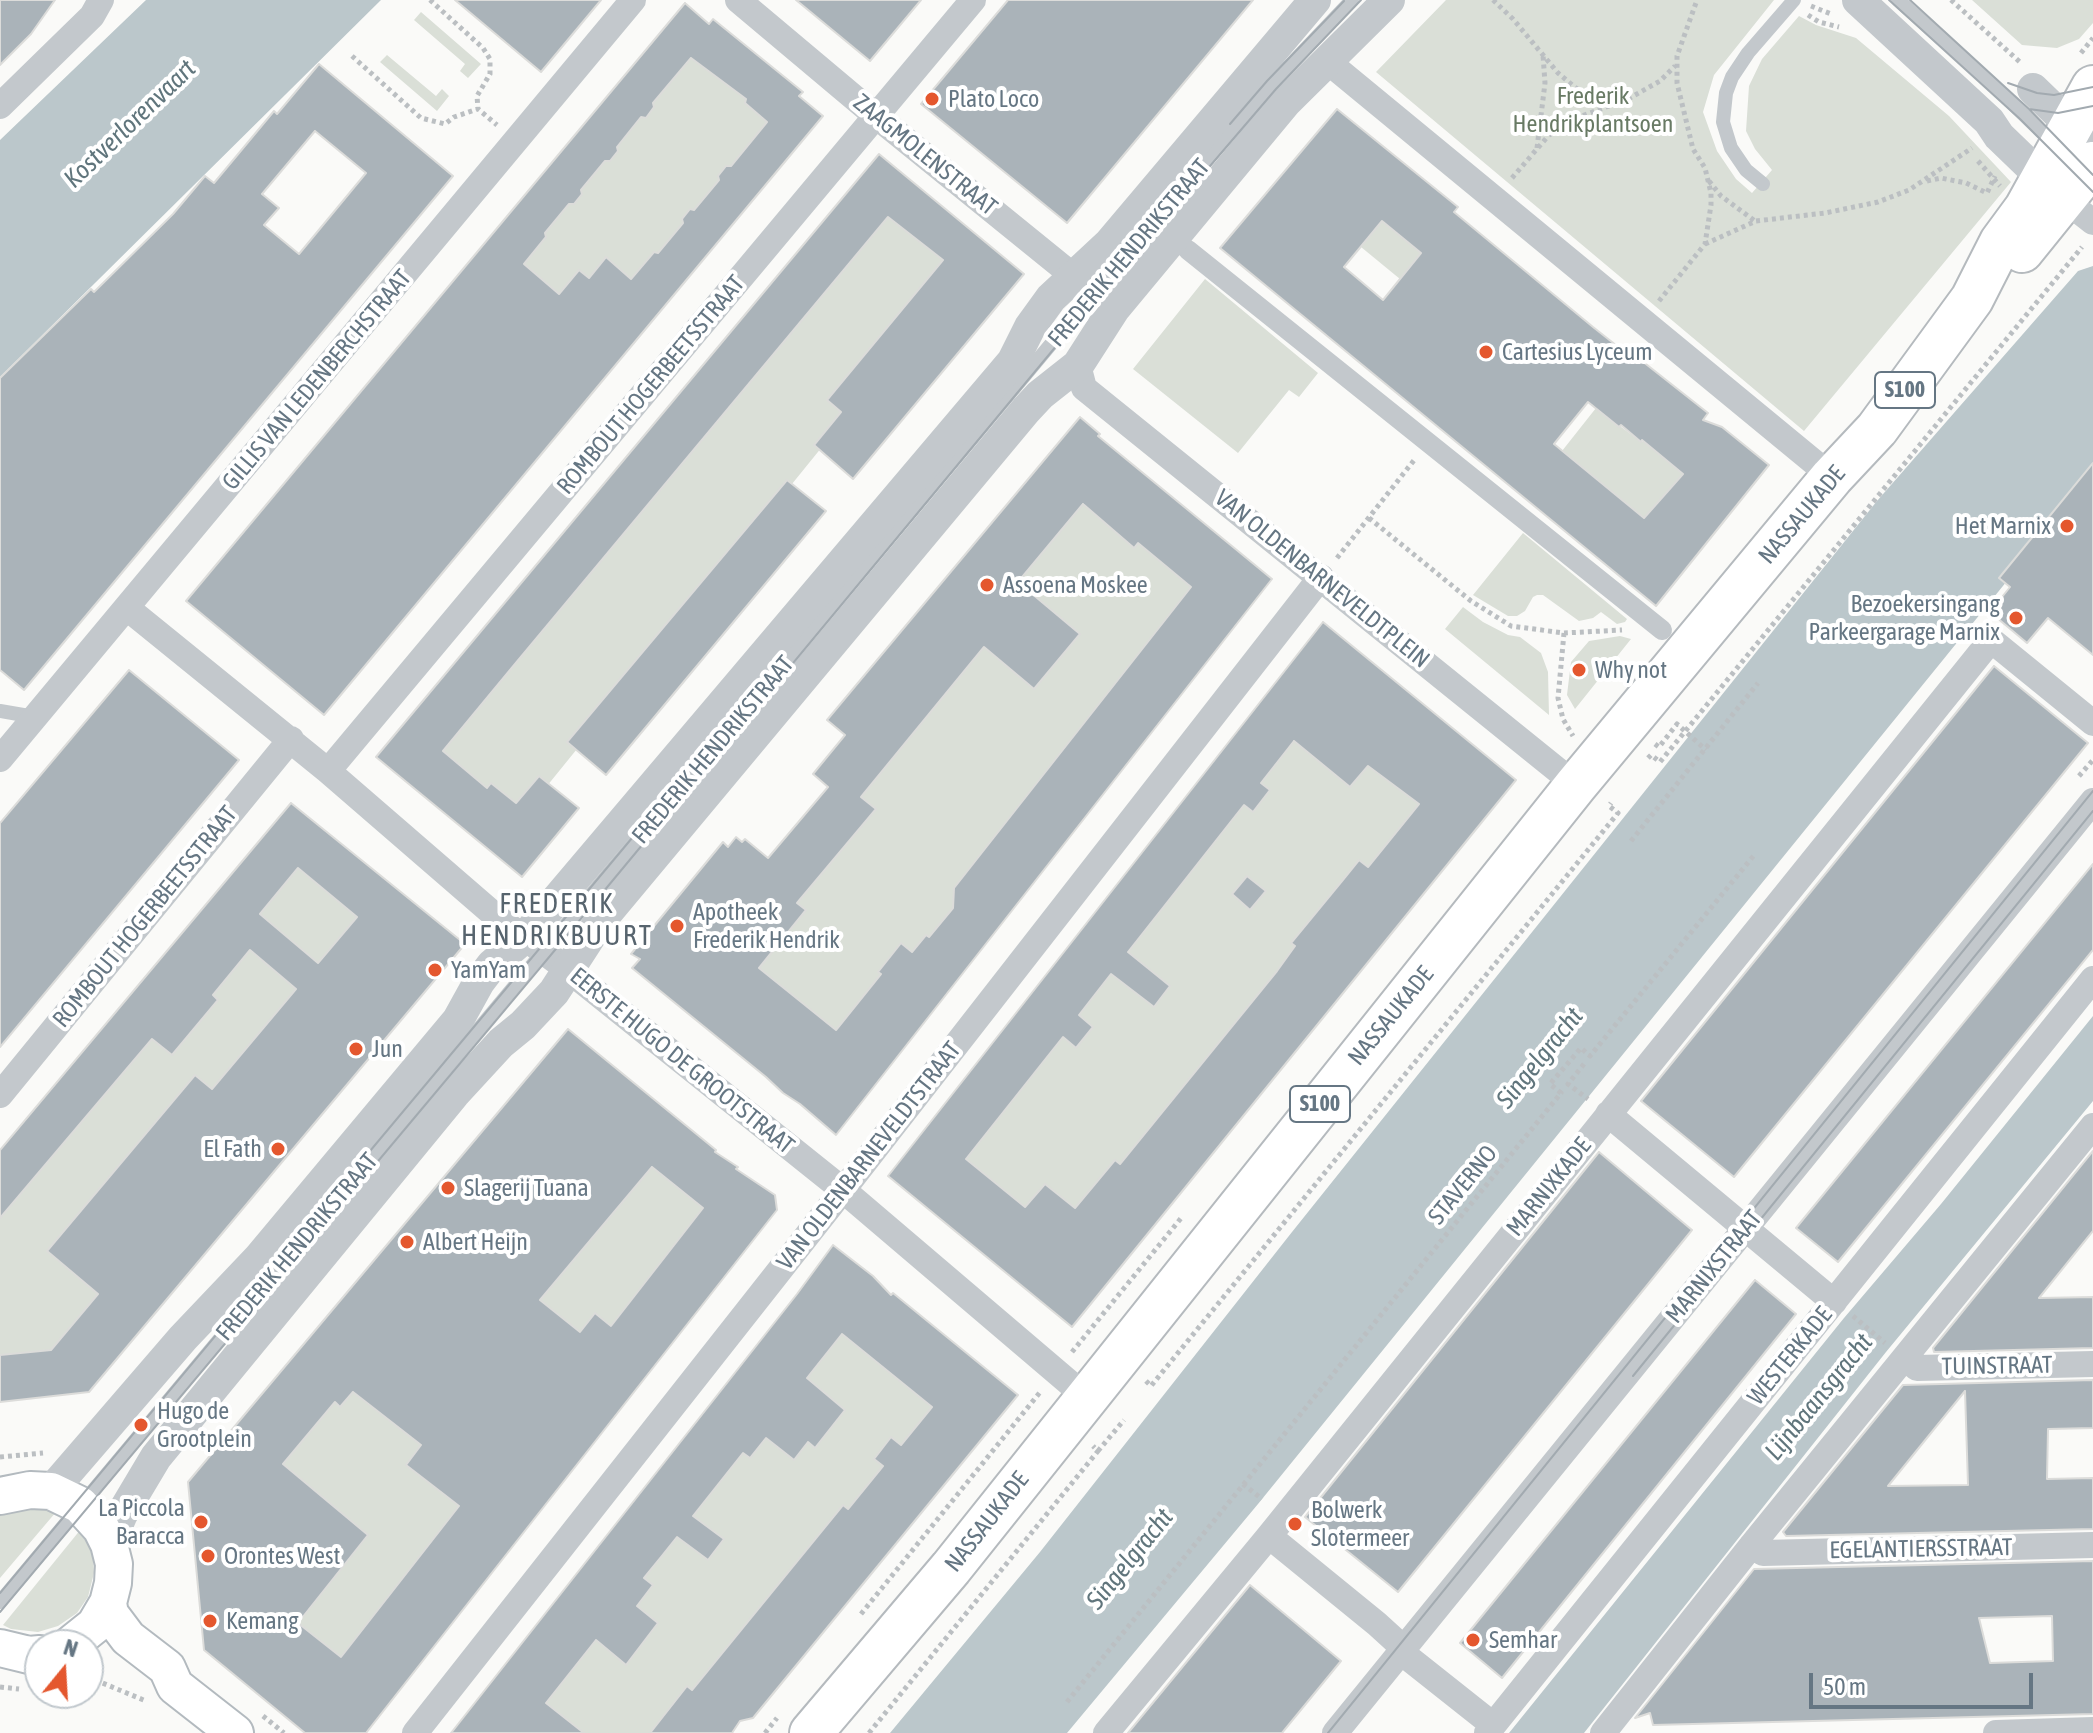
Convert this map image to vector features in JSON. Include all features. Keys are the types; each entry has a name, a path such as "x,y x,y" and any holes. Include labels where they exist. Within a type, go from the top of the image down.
{"main road":[{"name":"NASSAUKADE","path":"811,1733 951,1568 1092,1415 1576,785 1832,477 1877,429 1972,299 2022,251 2078,170 2093,87"},
{"path":"0,1496 30,1490 66,1498 101,1528 114,1564 113,1583 108,1603 92,1629"},
{"path":"108,1603 110,1614 128,1638 167,1668 165,1697"},
{"path":"104,1651 150,1681 165,1697 235,1733"}],"street":[{"name":"GILLIS VAN LEDENBERCHSTRAAT","path":"0,759 633,0"},
{"name":"ZAAGMOLENSTRAAT","path":"738,0 1094,292"},
{"name":"ROMBOUT HOGERBEETSSTRAAT","path":"328,771 973,0"},
{"name":"FREDERIK HENDRIKSTRAAT","path":"66,1498 173,1350 259,1258 458,1020 492,965 545,953 600,921 1026,410 1078,365 1094,292 1109,244 1315,0"},
{"path":"1389,0 1327,61 1832,477"},
{"path":"1858,0 1989,121 1999,136 2078,170"},
{"path":"0,106 96,8"},
{"name":"FREDERIK HENDRIKSTRAAT","path":"545,953 1013,361 1041,311 1094,292 1327,61"},
{"path":"2033,89 2078,170"},
{"path":"1188,250 1656,626"},
{"name":"VAN OLDENBARNEVELDTPLEIN","path":"1078,365 1084,388 1576,785"},
{"name":"VAN OLDENBARNEVELDTSTRAAT","path":"415,1733 1321,577"},
{"name":"EERSTE HUGO DE GROOTSTRAAT","path":"127,608 291,739 499,919 843,1190 1092,1415"},
{"name":"MARNIXKADE","path":"1106,1733 1269,1536 1991,640 2093,723"},
{"name":"ROMBOUT HOGERBEETSSTRAAT","path":"0,1095 291,739"},
{"name":"MARNIXSTRAAT","path":"1335,1733 2093,801"},
{"name":"FREDERIK HENDRIKSTRAAT","path":"109,1544 122,1514 156,1457 454,1094 554,992 545,953"},
{"name":"WESTERKADE","path":"1490,1729 1842,1307 2093,979"},
{"path":"1608,1114 1842,1307"},
{"path":"1608,1731 1898,1353 2093,1126"},
{"name":"TUINSTRAAT","path":"1898,1353 1917,1368 2093,1364"},
{"path":"1269,1536 1377,1624 1406,1656 1490,1729"},
{"name":"EGELANTIERSSTRAAT","path":"1752,1545 1763,1553 2093,1545"},
{"path":"1996,1733 2093,1730"}],"lane":[{"name":"FREDERIK HENDRIKSTRAAT","path":"1094,292 1272,84 1352,0"},
{"path":"1898,0 1999,90 2078,170"},
{"path":"1763,184 1746,170 1731,148 1723,122 1724,103 1728,85 1739,66 1766,30 1793,2"},
{"path":"0,711 35,717"},
{"path":"0,1602 66,1498"}],"path":[{"path":"430,0 483,48 490,59 490,74 477,96 478,109 515,141"},
{"path":"1493,0 1558,73 1601,109"},
{"path":"1697,0 1676,66 1677,83 1693,149 1705,168 1711,193 1705,244"},
{"path":"1951,0 2024,67 2033,89"},
{"path":"1793,2 1819,22 1837,26 1848,34"},
{"path":"1537,148 1545,83 1542,54"},
{"path":"352,56 421,118 445,124 454,117 478,109"},
{"path":"1494,200 1549,135 1628,99 1660,81 1676,66"},
{"path":"1962,138 1973,147 1980,165 1993,178"},
{"path":"1643,321 1705,244 1756,221 1825,213 1878,202 1909,190 1973,147"},
{"path":"1642,766 1651,755 1660,762 1685,731 2078,170"},
{"path":"1922,181 1941,178 1966,183 1987,193"},
{"path":"1708,180 1721,196 1756,221"},
{"path":"1321,577 1427,442"},
{"path":"1369,518 1471,601 1511,626 1564,633 1656,626"},
{"path":"1564,633 1558,698 1563,719 1573,736"},
{"path":"1631,841 1758,683"},
{"path":"1630,723 1659,747 1677,724 1706,750"},
{"path":"1135,1390 1144,1379 1151,1386 1599,838 1618,813 1609,806 1617,796"},
{"name":"STAVERNO","path":"1067,1702 1561,1093 1550,1084 1581,1048 1590,1056 1755,854"},
{"path":"1568,1084 1584,1064"},
{"path":"1842,1307 1898,1353"},
{"path":"1092,1415 1090,1444 1098,1451"},
{"path":"869,1733 1124,1420"},
{"path":"1243,1484 1262,1499"},
{"path":"104,1683 145,1700 165,1697"}],"green space":[{"name":"Frederik Hendrikplantsoen","path":"1446,0 1774,0 1714,75 1703,112 1717,151 1736,179 1752,193 1772,170 1755,149 1746,131 1749,86 1762,59 1799,16 1856,38 1949,116 2011,182 1804,431 1376,72"},
{"path":"1972,0 2093,0 2093,23 2079,39 2057,48 2022,45"},
{"path":"421,12 481,64 468,78 460,71 465,64 414,20"},
{"path":"699,40 790,109 316,673 222,594"},
{"path":"387,55 436,96 442,89 449,96 437,111 380,62"},
{"path":"1317,168 1421,253 1400,279 1322,215"},
{"path":"891,201 968,267 521,818 417,745"},
{"path":"1205,279 1318,373 1299,397 1289,390 1238,453 1133,369"},
{"path":"1596,408 1640,441 1700,457 1627,543 1562,451"},
{"path":"1080,483 1213,586 832,1070 689,958"},
{"path":"1523,533 1627,619 1625,622 1617,624 1601,612 1593,618 1579,621 1543,595 1533,597 1525,611 1517,616 1508,616 1473,595"},
{"path":"1463,607 1483,622 1508,635 1520,637 1541,653 1548,672 1549,715 1445,629"},
{"path":"1620,636 1631,639 1575,709 1567,695 1571,662 1589,641"},
{"path":"1326,677 1454,773 1068,1257 942,1154"},
{"path":"296,848 421,944 74,1355 0,1367 0,1177"},
{"path":"575,1070 742,1201 548,1418 398,1295"},
{"path":"836,1314 950,1396 684,1733 490,1733"},
{"path":"344,1370 497,1492 333,1700 227,1503"},
{"path":"28,1503 56,1512 0,1578 0,1510"},
{"path":"81,1529 93,1550 94,1573 88,1597 77,1613 48,1629 24,1630 3,1625"}],"water":[{"name":"Kostverlorenvaart","path":"146,0 381,0 0,377 0,140"},
{"name":"Singelgracht","path":"2093,266 2093,475 1258,1504 1067,1733 890,1733 1040,1552 1877,501 2078,271"},
{"name":"Lijnbaansgracht","path":"2093,1016 2093,1101 1886,1352 1584,1733 1509,1733 1844,1318"}],"building":[{"path":"0,0 55,0 31,34 0,65"},
{"path":"455,0 601,0 541,72"},
{"path":"796,0 921,0 870,61"},
{"path":"1008,0 1253,0 1067,223 921,104"},
{"path":"685,3 709,24 713,19 803,92 799,96 823,116 324,715 186,601","holes":["691,58 746,99 745,103 767,122 731,166 726,166 718,176 719,180 694,210 690,209 682,219 683,223 658,253 654,252 631,279 606,257 589,278 579,270 559,294 524,264 546,237 545,233 569,204 574,204 582,194 581,190 605,161 610,161 641,117 646,118 654,107 653,103"]},
{"path":"319,64 453,176 24,690 0,670 0,378 91,289 94,292 173,214 205,176 214,183 274,111 277,114","holes":["315,131 366,173 299,254 264,225 279,208 262,194"]},
{"path":"1337,109 1458,207 1454,212 1593,327 1708,413 1703,420 1722,427 1769,465 1656,606 1220,248","holes":["1382,221 1421,253 1383,300 1344,267","1588,402 1683,474 1644,518 1554,444"]},
{"path":"879,154 1024,274 853,479 814,445 841,412 827,400 943,260 888,217 515,664 443,751 487,788 491,783 516,803 539,776 579,808 522,877 376,757"},
{"path":"1080,417 1100,434 1098,436 1272,579 836,1135 632,968 640,959 631,954 723,842 728,847 736,837 742,842 745,839 768,858 828,787 813,774 845,735 827,720","holes":["1083,504 1134,548 1138,543 1191,587 954,888 953,908 912,952 901,943 878,972 881,974 836,1030 759,968 806,910 797,903 876,809 861,797 984,647 1034,689 1080,634 1018,582"]},
{"name":"Het Marnix","path":"2093,463 2093,655 2048,618 2027,643 1990,612 2010,587 1999,578"},
{"path":"787,480 826,511 606,775 567,742"},
{"path":"1323,622 1516,780 1072,1327 888,1176","holes":["1294,741 1350,787 1368,766 1419,804 1368,867 1359,860 1291,943 1295,946 1277,971 1120,1164 1115,1160 1075,1208 1045,1184 1025,1207 966,1159 1063,1037 1076,1048 1093,1027 1079,1015 1111,974 1154,1007 1170,986 1128,952 1244,805 1253,812 1270,790 1261,783"]},
{"path":"1994,666 2088,743 1734,1177 1641,1101"},
{"path":"129,670 239,760 0,1047 0,823"},
{"path":"291,803 465,944 89,1392 0,1402 0,1355 51,1350 98,1294 47,1251 195,1075 212,1089 296,989 250,950 213,995 218,1000 172,1055 152,1039 0,1218 0,1150","holes":["298,868 357,917 318,963 260,914"]},
{"path":"2093,864 2093,950 1838,1262 1796,1228"},
{"path":"1247,876 1266,891 1250,910 1232,894"},
{"path":"568,1029 715,1152 738,1167 736,1169 775,1195 777,1210 366,1733 305,1733 204,1650 188,1482","holes":["652,1167 703,1208 611,1326 595,1313 580,1332 540,1300","353,1392 421,1445 406,1465 459,1506 341,1657 298,1623 368,1535 283,1464 335,1402 340,1407"]},
{"path":"2093,1151 2093,1231 2039,1298 2093,1297 2093,1348 1934,1352 1933,1348"},
{"path":"1599,1152 1692,1230 1398,1592 1305,1517"},
{"path":"833,1245 1018,1395 753,1718 740,1721 732,1733 650,1733 687,1686 692,1690 843,1505 848,1509 883,1466 874,1459 891,1437 901,1445 932,1407 842,1334 807,1378 845,1410 815,1448 808,1442 794,1460 766,1438 750,1458 743,1453 693,1516 724,1539 708,1560 677,1537 644,1578 653,1585 637,1606 658,1623 626,1665 596,1640 546,1703 584,1733 451,1733 797,1294"},
{"path":"1755,1280 1796,1314 1502,1678 1460,1643"},
{"path":"2093,1380 2093,1428 2048,1429 2047,1479 2093,1478 2093,1529 1786,1536 1783,1532 1903,1385","holes":["1965,1391 1968,1485 1888,1486"]},
{"path":"2093,1561 2093,1714 1653,1725 1650,1713 1635,1718 1754,1569","holes":["2052,1616 2053,1661 1990,1663 1979,1618"]},
{"path":"1250,1585 1341,1661 1282,1733 1128,1733"}],"tram line":[{"path":"0,1612 1067,333 1276,89 1361,0"},
{"path":"1889,0 2020,119 2093,192"},
{"path":"1910,0 2029,109 2093,175"},
{"path":"1230,124 1344,1"},
{"path":"2008,83 2054,95 2093,87"},
{"path":"2029,109 2058,113 2093,106"},
{"path":"1328,1733 2093,791"},
{"path":"1633,1376 2093,811"},
{"path":"0,1593 632,838"}],"place":[{"name":"Plato Loco","path":"932,99"},
{"name":"Cartesius Lyceum","path":"1486,352"},
{"name":"Het Marnix","path":"2067,526"},
{"name":"Assoena Moskee","path":"987,585"},
{"name":"Bezoekersingang Parkeergarage Marnix","path":"2016,618"},
{"name":"Why not","path":"1579,670"},
{"name":"Apotheek Frederik Hendrik","path":"677,926"},
{"name":"YamYam","path":"435,970"},
{"name":"Jun","path":"356,1049"},
{"name":"El Fath","path":"278,1149"},
{"name":"Slagerij Tuana","path":"448,1188"},
{"name":"Albert Heijn","path":"407,1242"},
{"name":"Hugo de Grootplein","path":"141,1425"},
{"name":"La Piccola Baracca","path":"201,1522"},
{"name":"Bolwerk Slotermeer","path":"1295,1524"},
{"name":"Orontes West","path":"208,1556"},
{"name":"Kemang","path":"210,1621"},
{"name":"Semhar","path":"1473,1640"}],"district":[{"name":"FREDERIK HENDRIKBUURT","path":"557,920"}]}
